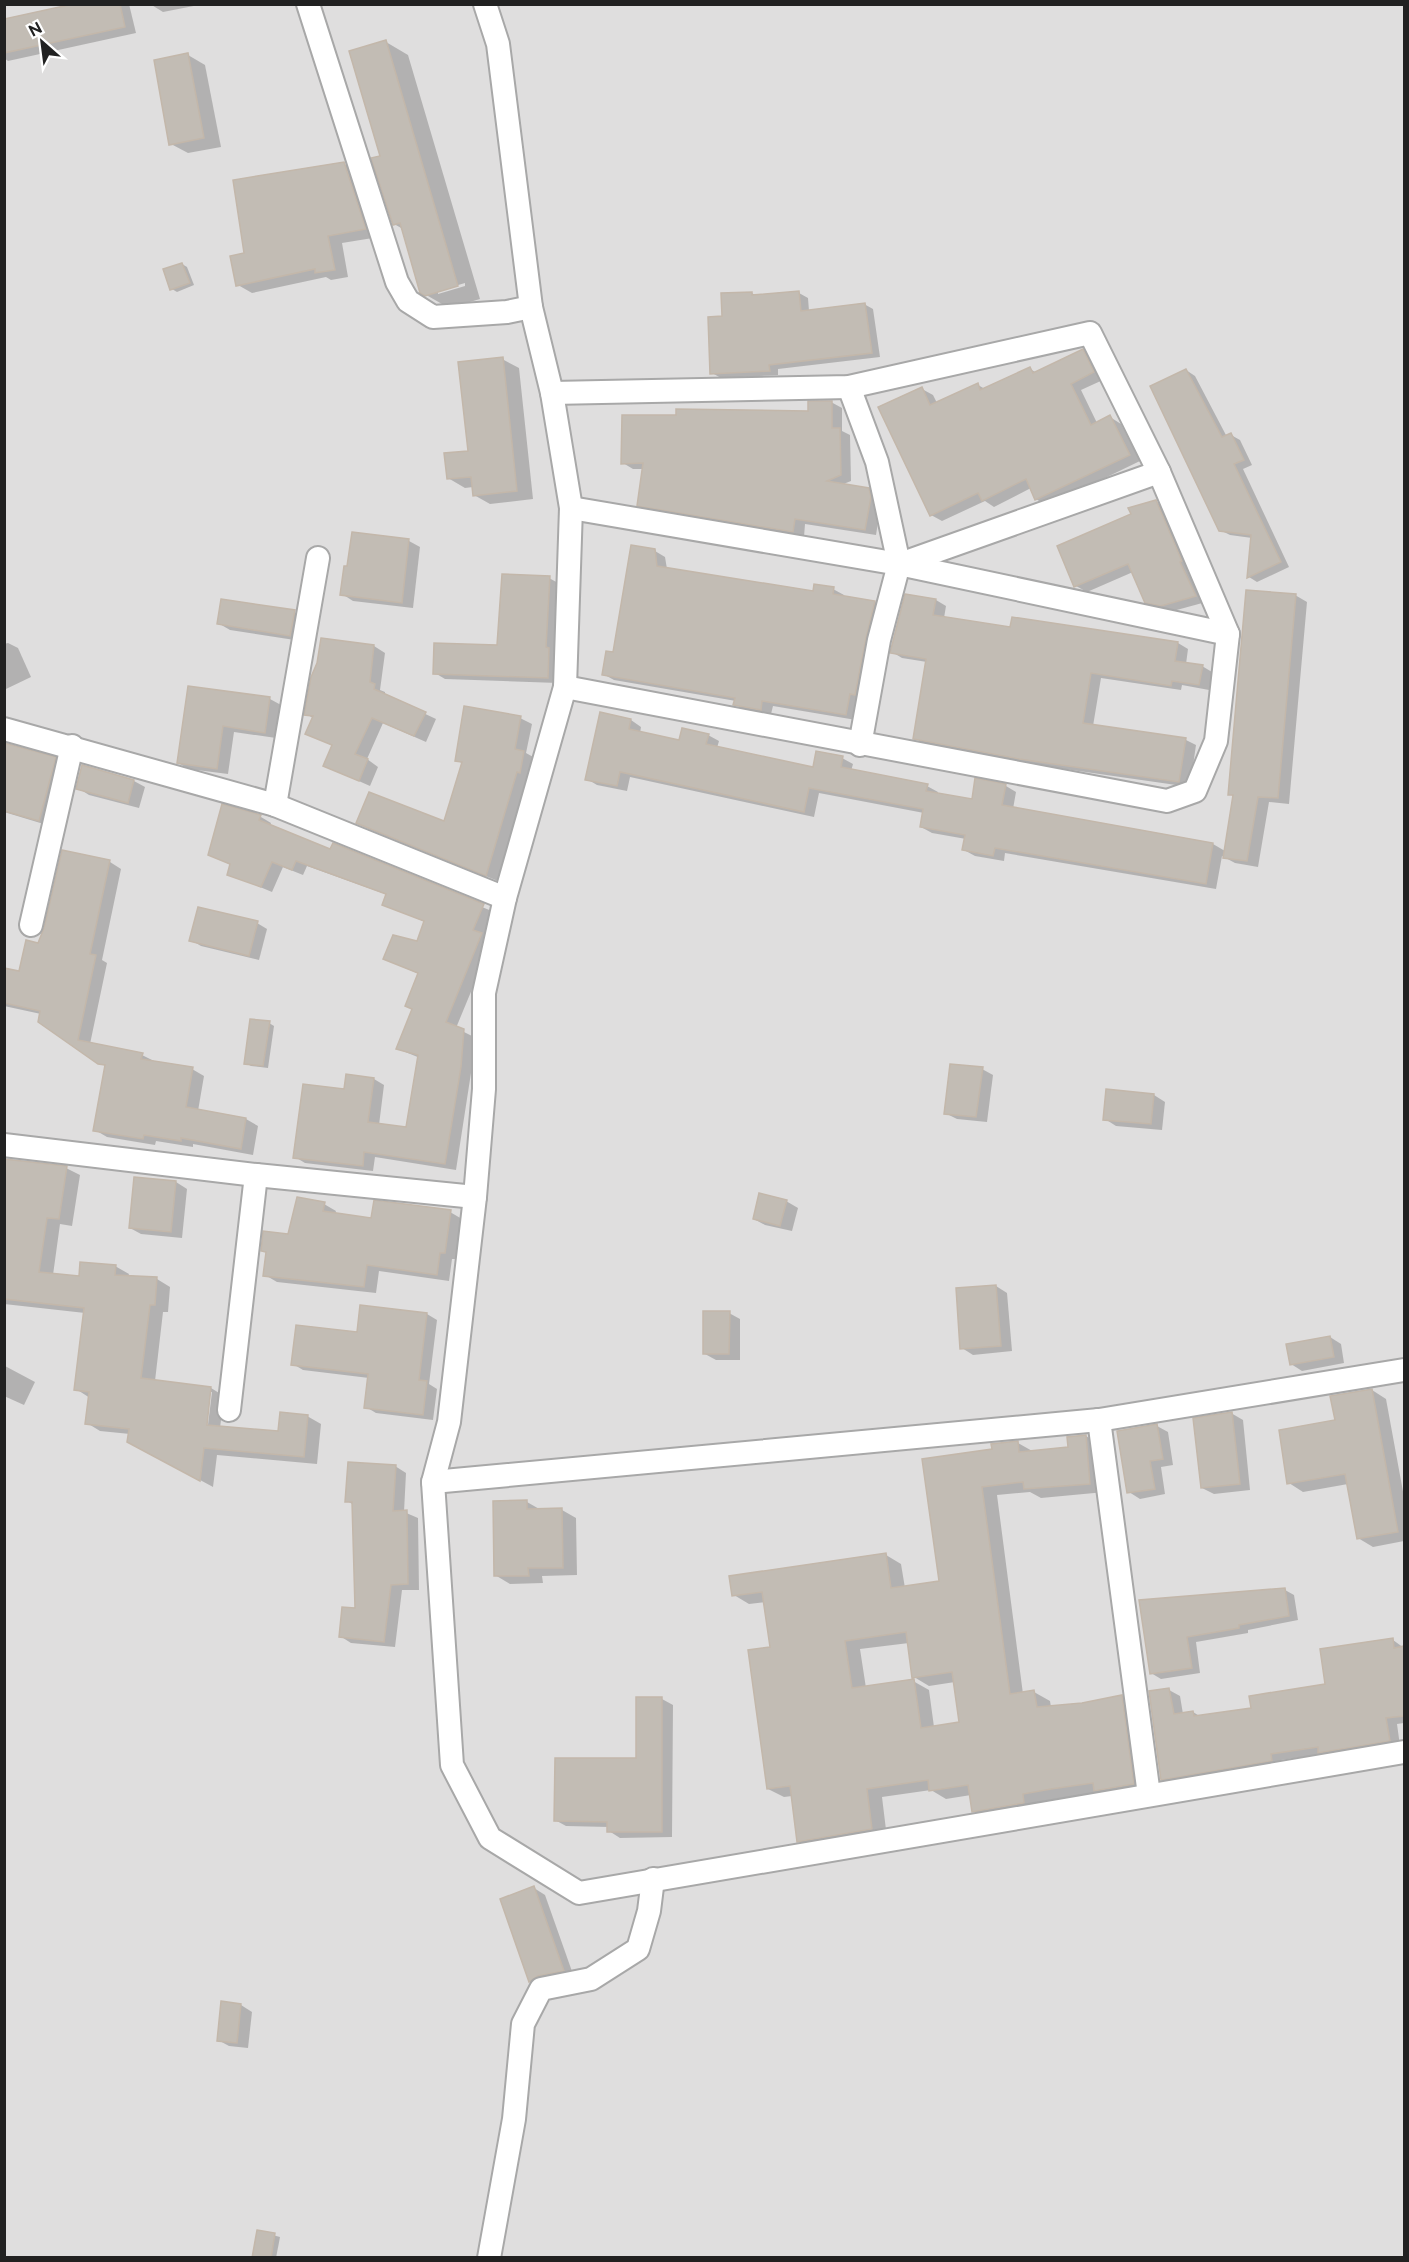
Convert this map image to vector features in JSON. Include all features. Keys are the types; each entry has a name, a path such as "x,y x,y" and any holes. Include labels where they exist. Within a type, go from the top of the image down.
{"street":[{"path":"308,4 398,282 408,301 433,317 507,312 531,307"},
{"path":"484,4 498,44 531,307 552,393 571,508 565,687 505,898 484,993 484,1089 475,1197 449,1422 433,1482 452,1765 490,1838 579,1893 1404,1752"},
{"path":"552,393 849,387 1090,333 1159,472 1228,634 1216,741 1195,791 1167,801 860,745 565,687"},
{"path":"849,387 878,462 899,564 879,640 860,745"},
{"path":"899,564 1159,472"},
{"path":"571,508 899,564 1228,634"},
{"path":"275,805 318,558"},
{"path":"4,729 72,746 275,805 505,898"},
{"path":"31,925 72,746"},
{"path":"4,1145 256,1175 475,1197"},
{"path":"228,1410 256,1175"},
{"path":"433,1482 1099,1420 1404,1370"},
{"path":"1099,1420 1149,1795"},
{"path":"489,2258 514,2119 523,2024 540,1989 591,1979 638,1949 649,1911 653,1879"}],"shaded area":[{"path":"5,5 1404,5 1404,2257 5,2257"}],"building":[{"path":"73,4 120,4 125,27 4,53 4,19"},
{"path":"386,40 458,286 425,296 420,293 400,223 393,225 371,158 380,156 349,51"},
{"path":"188,53 204,138 169,145 154,60"},
{"path":"344,162 366,229 328,236 335,270 315,273 315,269 236,286 230,256 244,253 233,180"},
{"path":"182,263 190,283 170,290 163,269"},
{"path":"799,291 801,311 865,303 872,353 769,365 770,371 710,374 708,317 722,316 721,293 752,292 752,295"},
{"path":"1083,349 1094,372 1071,384 1091,425 1110,415 1130,455 1035,500 1026,479 982,501 978,493 930,516 878,407 922,387 930,405 978,383 980,390 1030,367 1033,373"},
{"path":"503,357 517,491 473,496 471,477 447,479 444,453 468,451 458,362"},
{"path":"1186,369 1222,437 1231,433 1244,460 1234,464 1281,562 1247,578 1251,535 1219,531 1150,386"},
{"path":"808,401 832,401 832,428 840,428 841,475 827,481 869,488 871,497 865,530 795,519 793,532 637,506 643,463 621,464 622,415 676,415 676,409 808,411"},
{"path":"1156,500 1196,596 1161,606 1145,603 1128,564 1074,587 1057,546 1131,514 1128,508"},
{"path":"352,532 409,539 402,603 340,595"},
{"path":"631,545 655,549 657,566 813,591 814,584 834,587 833,594 875,601 855,695 850,694 846,715 762,701 761,710 733,705 735,698 602,675 606,651 613,652"},
{"path":"502,574 550,576 546,647 549,648 548,678 433,674 434,643 497,645"},
{"path":"1246,590 1296,594 1278,798 1258,797 1247,861 1223,858 1233,795 1228,795"},
{"path":"905,594 936,599 933,615 1010,627 1012,617 1178,642 1175,661 1203,665 1199,685 1172,681 1171,686 1091,673 1083,723 1186,738 1179,782 1019,759 913,739 926,659 890,653"},
{"path":"221,599 295,610 290,636 217,624"},
{"path":"321,638 374,645 370,682 375,684 374,689 426,712 414,736 372,718 355,754 368,759 359,781 323,766 332,745 305,734 313,716 304,715"},
{"path":"188,686 270,697 265,733 223,726 217,769 177,763"},
{"path":"464,706 521,716 515,749 524,751 520,773 517,772 486,876 356,823 369,792 444,821 462,762 455,761"},
{"path":"600,712 631,719 629,729 679,740 682,728 709,734 706,744 813,767 816,751 843,756 841,767 928,784 926,791 972,799 975,778 1006,784 1002,805 1213,843 1206,884 995,848 993,856 962,850 965,835 920,827 923,809 809,788 804,812 620,772 617,786 585,780"},
{"path":"4,743 56,757 39,821 4,811"},
{"path":"82,765 134,780 128,803 76,789"},
{"path":"222,804 261,815 259,820 330,849 333,843 484,904 473,930 482,933 446,1022 464,1029 461,1067 445,1164 364,1152 363,1166 293,1158 303,1084 344,1089 346,1074 374,1078 368,1122 406,1127 418,1055 396,1049 412,1009 405,1006 418,973 383,959 393,935 417,941 424,921 382,905 386,894 296,861 292,870 272,862 261,887 227,875 230,864 208,855"},
{"path":"62,850 110,860 90,954 96,955 78,1040 143,1053 141,1059 193,1067 186,1107 246,1118 241,1149 181,1138 181,1141 144,1135 143,1139 93,1131 105,1065 98,1064 38,1022 40,1011 4,1003 4,968 19,971 26,940 38,943 44,928"},
{"path":"198,907 258,921 249,956 189,941"},
{"path":"250,1019 270,1021 263,1066 244,1064"},
{"path":"950,1064 983,1067 976,1117 944,1114"},
{"path":"1106,1089 1154,1094 1151,1124 1103,1120"},
{"path":"4,1159 67,1166 59,1219 47,1218 39,1272 79,1276 80,1262 116,1265 115,1275 157,1277 155,1305 150,1305 141,1378 211,1387 207,1425 278,1431 280,1412 308,1415 304,1457 204,1448 200,1481 127,1442 129,1429 85,1424 89,1392 74,1390 84,1308 4,1299"},
{"path":"134,1177 176,1181 171,1232 129,1228"},
{"path":"759,1193 787,1200 780,1226 753,1219"},
{"path":"297,1197 325,1202 323,1211 371,1218 374,1200 451,1210 445,1253 440,1253 437,1275 367,1265 364,1287 263,1276 266,1252 261,1251 263,1231 288,1234"},
{"path":"996,1285 1001,1346 960,1349 956,1288"},
{"path":"360,1305 427,1313 419,1380 427,1381 423,1415 364,1408 368,1374 291,1365 296,1325 357,1332"},
{"path":"703,1311 730,1311 729,1354 703,1354"},
{"path":"1330,1336 1334,1357 1290,1365 1286,1344"},
{"path":"1372,1389 1398,1532 1357,1539 1345,1474 1287,1484 1279,1430 1335,1420 1330,1396"},
{"path":"1232,1412 1240,1484 1201,1488 1193,1418"},
{"path":"1157,1424 1163,1459 1150,1461 1155,1489 1127,1493 1117,1431"},
{"path":"1086,1435 1090,1484 1024,1489 1023,1482 982,1487 1010,1694 1034,1690 1037,1707 1082,1703 1122,1695 1134,1784 1094,1791 1093,1783 1051,1789 1023,1794 1024,1803 972,1812 968,1785 929,1791 928,1780 867,1789 872,1829 797,1842 790,1786 767,1789 748,1650 770,1647 762,1592 732,1596 729,1576 886,1553 891,1588 939,1581 922,1459 992,1449 991,1444 1018,1441 1019,1452 1068,1447 1067,1437","holes":["906,1632 912,1678 952,1672 959,1722 921,1728 914,1679 852,1688 845,1641"]},
{"path":"348,1462 396,1465 393,1511 407,1510 408,1584 391,1585 384,1642 339,1637 342,1607 355,1608 352,1502 345,1502"},
{"path":"527,1500 527,1509 562,1508 563,1568 528,1568 529,1576 494,1576 493,1501"},
{"path":"1285,1588 1289,1616 1187,1637 1192,1668 1150,1674 1139,1600"},
{"path":"1393,1638 1394,1648 1404,1646 1404,1716 1386,1718 1390,1741 1318,1753 1318,1747 1271,1754 1272,1761 1161,1780 1149,1691 1169,1688 1174,1714 1193,1711 1194,1716 1251,1708 1249,1696 1325,1684 1320,1649"},
{"path":"636,1697 662,1697 662,1832 607,1832 607,1822 554,1821 555,1758 636,1758"},
{"path":"534,1886 564,1971 538,1976 529,1982 500,1899"},
{"path":"221,2001 241,2004 237,2043 217,2041"},
{"path":"257,2230 275,2233 271,2258 252,2258"}]}
